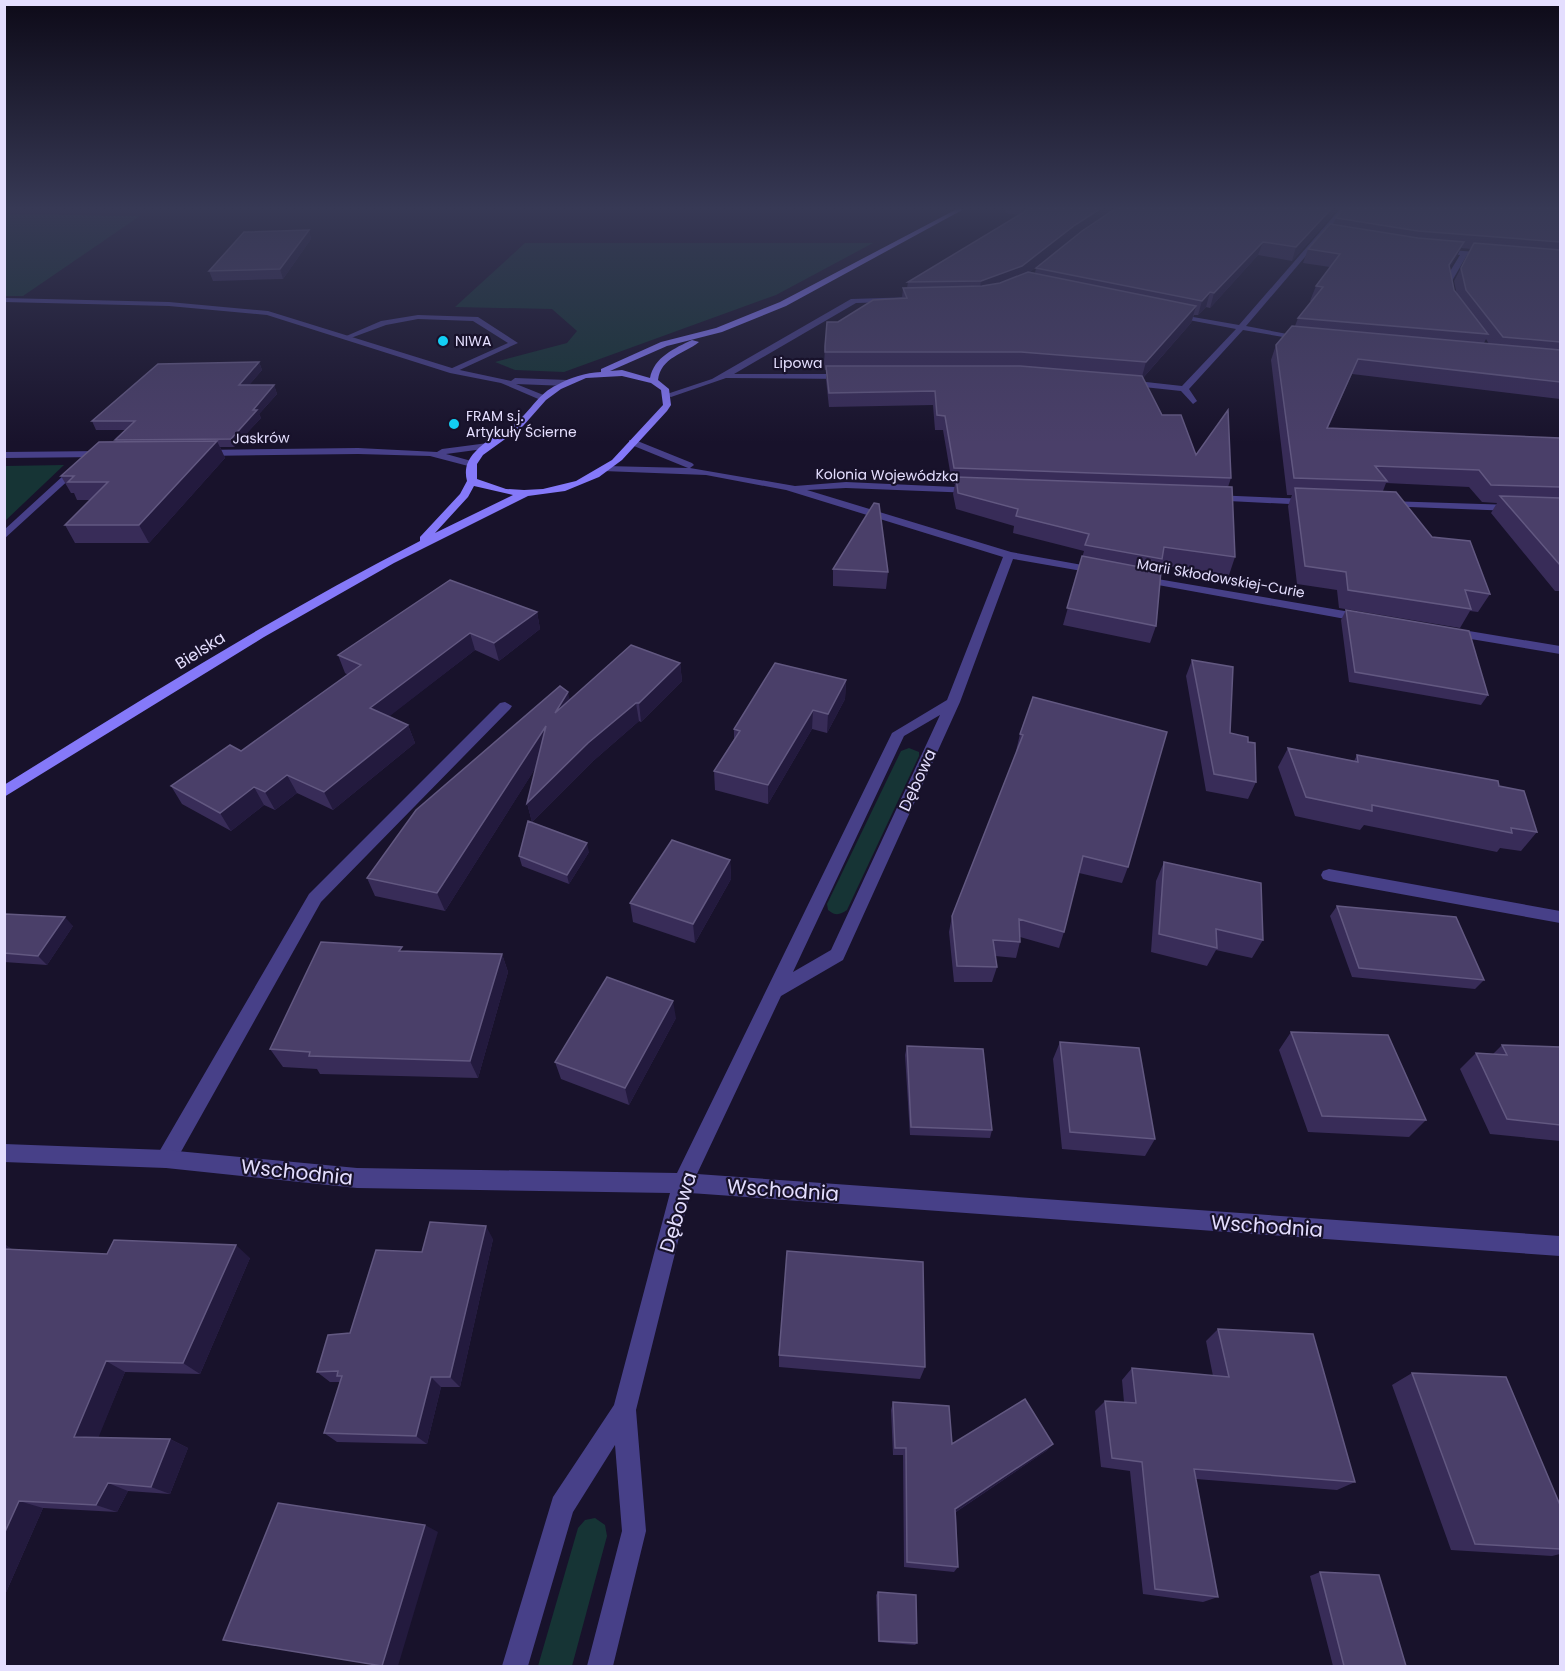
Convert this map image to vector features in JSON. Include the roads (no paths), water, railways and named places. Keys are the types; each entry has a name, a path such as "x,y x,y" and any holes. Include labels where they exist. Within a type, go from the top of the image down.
{"main road":[{"path":"654,381 654,374 658,366 668,357 719,330 783,304 815,287"},
{"path":"598,374 622,373 654,381 668,395 665,409 606,469 584,481 561,488 524,494 489,490 472,481 471,464 488,446 520,424 543,398 567,383 598,374 664,344 719,330"},
{"name":"Bielska","path":"418,545 464,495 472,481"},
{"name":"Bielska","path":"4,792 251,637 418,545 524,494"}],"street":[{"path":"1184,389 1240,329 1274,287"},
{"path":"1449,287 1453,305"},
{"path":"726,376 854,301 921,299"},
{"path":"4,300 220,307 268,313 453,371 503,381 567,383"},
{"path":"1158,312 1240,329 1314,340"},
{"path":"348,337 384,323 418,317 475,319 514,343 453,371"},
{"name":"Lipowa","path":"668,395 697,388 726,376 860,377"},
{"path":"503,381 543,398"},
{"path":"1118,382 1184,389 1193,402"},
{"name":"Marii Skłodowskiej-Curie","path":"632,442 705,472"},
{"name":"Jaskrów","path":"196,453 358,451 430,453 488,446"},
{"name":"Jaskrów","path":"430,453 471,464"},
{"path":"4,536 92,454"},
{"path":"4,455 115,454"},
{"name":"Marii Skłodowskiej-Curie","path":"606,469 705,472 788,487 1009,555 1372,619"},
{"name":"Kolonia Wojewódzka","path":"788,487 846,485 990,490"},
{"path":"1205,498 1324,502"},
{"path":"1372,504 1525,509"},
{"name":"Dębowa","path":"774,992 837,955 953,702 1009,555"},
{"path":"1443,631 1560,650"},
{"name":"Dębowa","path":"515,1666 562,1506 624,1410 683,1183 899,733 953,702"},
{"path":"166,1159 315,898 505,706"},
{"path":"1329,874 1560,917"},
{"name":"Wschodnia","path":"4,1153 166,1159 357,1179 683,1183 1560,1246"},
{"name":"Dębowa","path":"600,1666 634,1531 624,1410"}],"place":[{"name":"NIWA","path":"443,341"},
{"name":"FRAM s.j. Artykuły Ścierne","path":"454,424"}]}
